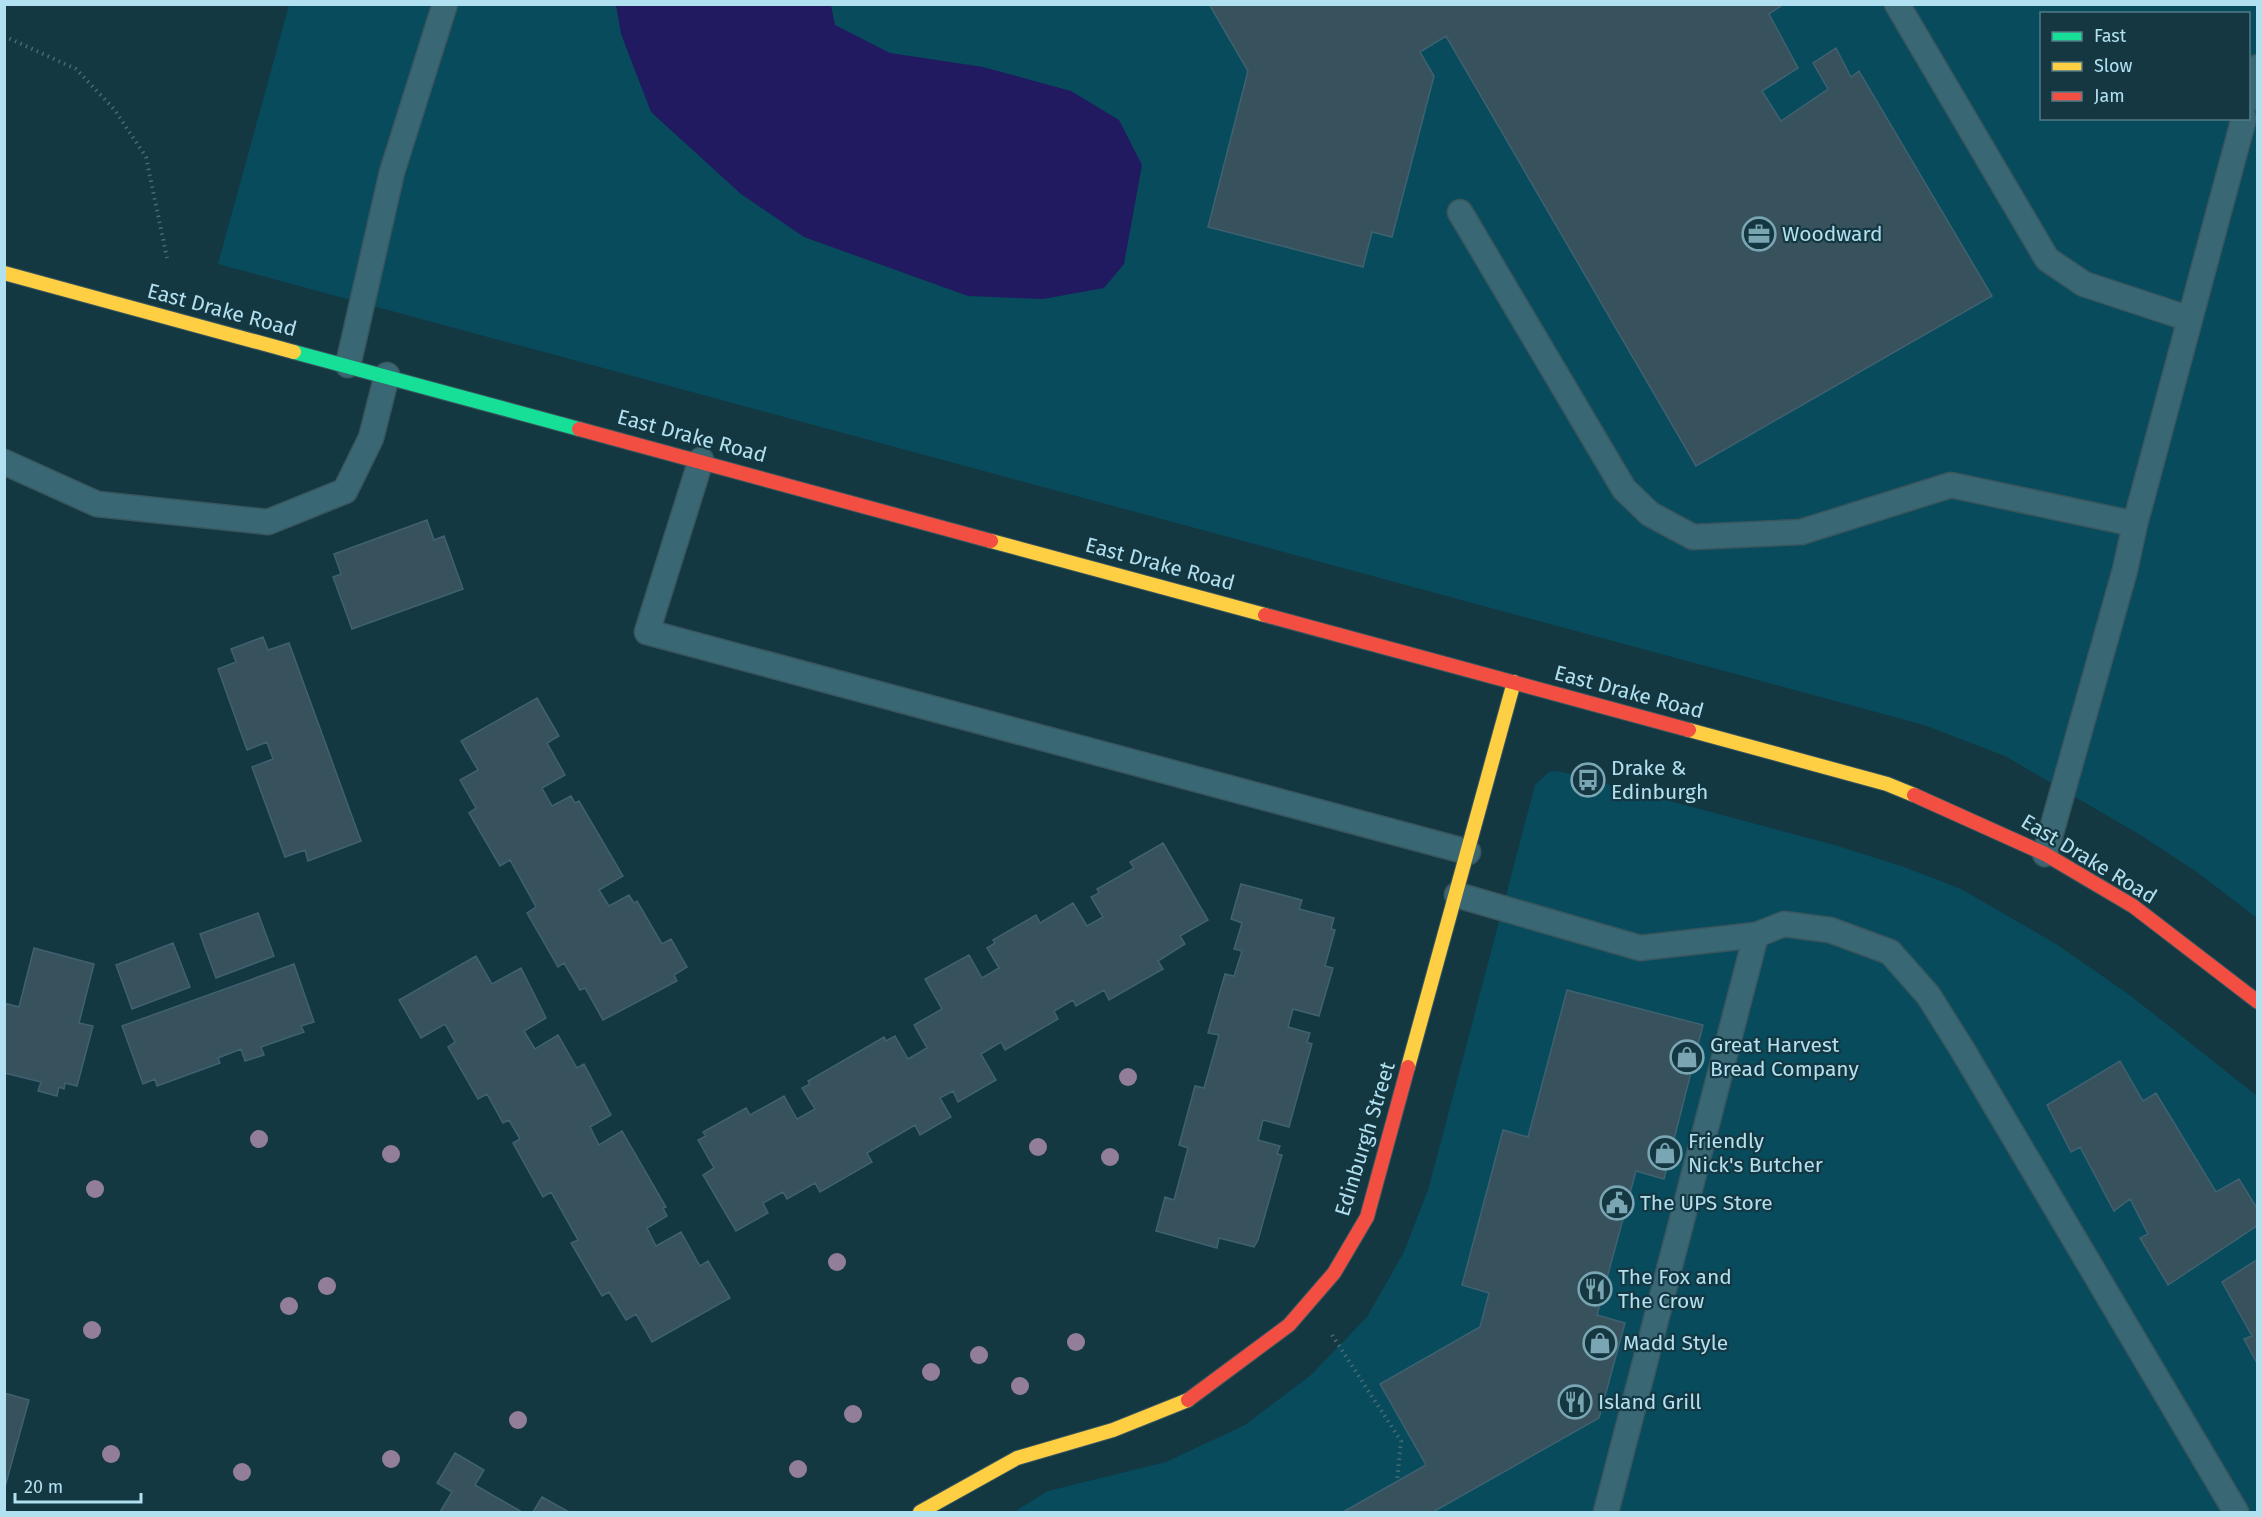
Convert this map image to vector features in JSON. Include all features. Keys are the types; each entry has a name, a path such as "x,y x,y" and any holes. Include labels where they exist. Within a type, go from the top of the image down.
{"main road":[{"name":"East Drake Road","path":"4,273 701,460 1887,784 1959,813 2045,854 2133,906 2258,1002"},
{"name":"Edinburgh Street","path":"920,1512 1017,1458 1113,1430 1190,1399 1289,1325 1334,1273 1367,1217 1514,682"}],"lane":[{"path":"348,365 392,172 445,4"},
{"path":"1897,4 2047,259 2084,284 2190,319"},
{"path":"2250,93 2258,67"},
{"path":"2045,854 2125,570 2135,524 2243,120"},
{"path":"1460,212 1624,489 1650,514 1693,537 1801,532 1951,485 2135,524"},
{"path":"4,462 97,504 268,522 345,491 371,438 387,375"},
{"path":"701,460 647,632 1468,852"},
{"path":"1457,895 1640,948 1756,936 1784,924 1830,930 1890,952 1928,995 1962,1049 2236,1512"},
{"path":"1606,1512 1756,936"}],"path":[{"path":"4,36 76,69 114,109 146,157 167,258"},
{"path":"1311,1302 1401,1441 1397,1482"}],"shaded area":[{"path":"289,5 2257,5 2257,918 2197,872 2142,836 2005,756 1924,725 218,264"},
{"path":"616,5 831,5 835,25 890,53 983,67 1071,91 1119,120 1142,165 1124,264 1104,288 1043,299 968,296 804,237 741,194 651,112 621,34"},
{"path":"1558,771 1838,846 1904,867 1961,889 2056,944 2131,996 2257,1096 2257,1512 1014,1512 1048,1491 1166,1462 1245,1425 1311,1375 1367,1317 1404,1252 1429,1187 1535,785 1549,772"}],"building":[{"name":"Woodward","path":"1209,4 1784,4 1769,14 1798,68 1762,91 1781,121 1828,89 1813,63 1836,48 1851,77 1859,71 1992,296 1696,466 1446,36 1420,52 1434,76 1392,237 1372,232 1363,267 1208,227 1248,71"},
{"path":"427,520 434,540 444,536 463,589 352,629 333,577 341,574 334,554"},
{"path":"263,637 268,650 289,643 361,841 308,861 305,850 285,857 252,767 273,759 267,742 247,750 218,669 236,662 231,649"},
{"path":"537,698 559,736 547,743 565,775 542,788 552,806 571,796 575,803 579,801 623,876 599,890 609,906 629,895 634,903 637,901 662,944 671,939 687,967 674,975 677,981 603,1020 585,988 580,990 564,963 558,967 527,913 536,907 510,860 500,866 469,813 476,808 460,780 478,770 461,741"},
{"path":"1163,843 1208,920 1180,936 1185,944 1158,961 1163,969 1109,1000 1104,990 1076,1006 1073,1000 1054,1011 1058,1019 1005,1050 1001,1042 981,1054 996,1080 958,1102 953,1091 940,1098 951,1117 920,1135 915,1125 867,1153 872,1162 820,1192 815,1183 787,1199 783,1192 763,1203 768,1213 736,1231 703,1175 714,1168 698,1140 706,1136 703,1132 746,1108 750,1115 784,1096 797,1119 815,1109 802,1088 810,1084 808,1081 884,1037 886,1041 895,1036 908,1059 927,1048 914,1025 942,1009 925,979 969,955 982,978 999,968 987,948 995,943 993,940 1036,915 1040,923 1073,903 1087,926 1103,917 1091,897 1099,893 1097,889 1134,868 1130,862"},
{"path":"1241,884 1302,900 1299,909 1334,918 1331,929 1335,930 1325,966 1333,968 1319,1016 1293,1009 1288,1027 1310,1033 1307,1042 1312,1044 1289,1127 1263,1120 1258,1140 1280,1146 1277,1154 1282,1155 1258,1240 1254,1247 1219,1238 1217,1248 1156,1231 1165,1197 1174,1200 1188,1148 1179,1145 1195,1086 1204,1088 1219,1035 1208,1033 1225,974 1234,976 1242,951 1234,949 1242,923 1231,919"},
{"path":"258,913 274,956 216,978 200,934"},
{"path":"173,943 190,987 132,1009 116,965"},
{"path":"34,948 94,964 79,1023 93,1026 77,1086 65,1083 64,1089 59,1087 57,1096 38,1091 41,1082 4,1073 4,1003 19,1007"},
{"path":"476,956 492,984 521,968 546,1018 524,1031 535,1049 558,1035 577,1068 584,1064 611,1115 590,1127 599,1145 622,1131 666,1207 663,1208 667,1216 647,1228 656,1246 681,1232 700,1266 708,1261 730,1298 652,1342 636,1314 626,1320 609,1292 602,1296 571,1243 578,1240 551,1192 543,1197 513,1143 520,1139 509,1120 503,1123 487,1094 478,1099 448,1047 455,1042 445,1024 421,1038 399,1000"},
{"path":"294,964 314,1022 301,1026 304,1032 261,1047 264,1055 245,1061 241,1049 218,1058 220,1063 157,1086 155,1079 143,1084 122,1026"},
{"path":"1567,990 1703,1025 1664,1179 1636,1171 1597,1315 1625,1323 1599,1418 1433,1512 1343,1512 1426,1465 1380,1384 1480,1327 1489,1293 1462,1285 1503,1130 1528,1137"},
{"path":"2120,1061 2143,1101 2156,1093 2216,1192 2239,1179 2258,1210 2258,1225 2168,1285 2140,1238 2148,1234 2130,1199 2114,1211 2080,1147 2071,1152 2047,1105"},
{"path":"2258,1259 2258,1365 2244,1339 2252,1336 2222,1282"},
{"path":"4,1393 29,1400 5,1487 4,1487"},
{"path":"455,1453 484,1470 475,1485 522,1512 440,1512 452,1492 437,1483"},
{"path":"542,1497 569,1512 533,1512"}],"traffic: fast":[{"path":"294,352 579,429"}],"traffic: slow":[{"path":"4,273 294,352"},
{"path":"991,541 1265,615"},
{"path":"1408,1067 1514,682"},
{"path":"1689,730 1887,784 1914,795"},
{"path":"920,1512 1017,1458 1113,1430 1188,1400"}],"traffic: jam":[{"path":"579,429 991,541"},
{"path":"1265,615 1689,730"},
{"path":"1914,795 2045,854 2133,906 2258,1002"},
{"path":"1188,1400 1289,1325 1334,1273 1367,1217 1408,1067"}],"place":[{"name":"Woodward","path":"1759,234"},
{"name":"Drake & Edinburgh","path":"1588,780"},
{"name":"Great Harvest Bread Company","path":"1687,1057"},
{"name":"Friendly Nick's Butcher","path":"1665,1153"},
{"name":"The UPS Store","path":"1617,1203"},
{"name":"The Fox and The Crow","path":"1595,1289"},
{"name":"Madd Style","path":"1600,1343"},
{"name":"Island Grill","path":"1575,1402"}]}
